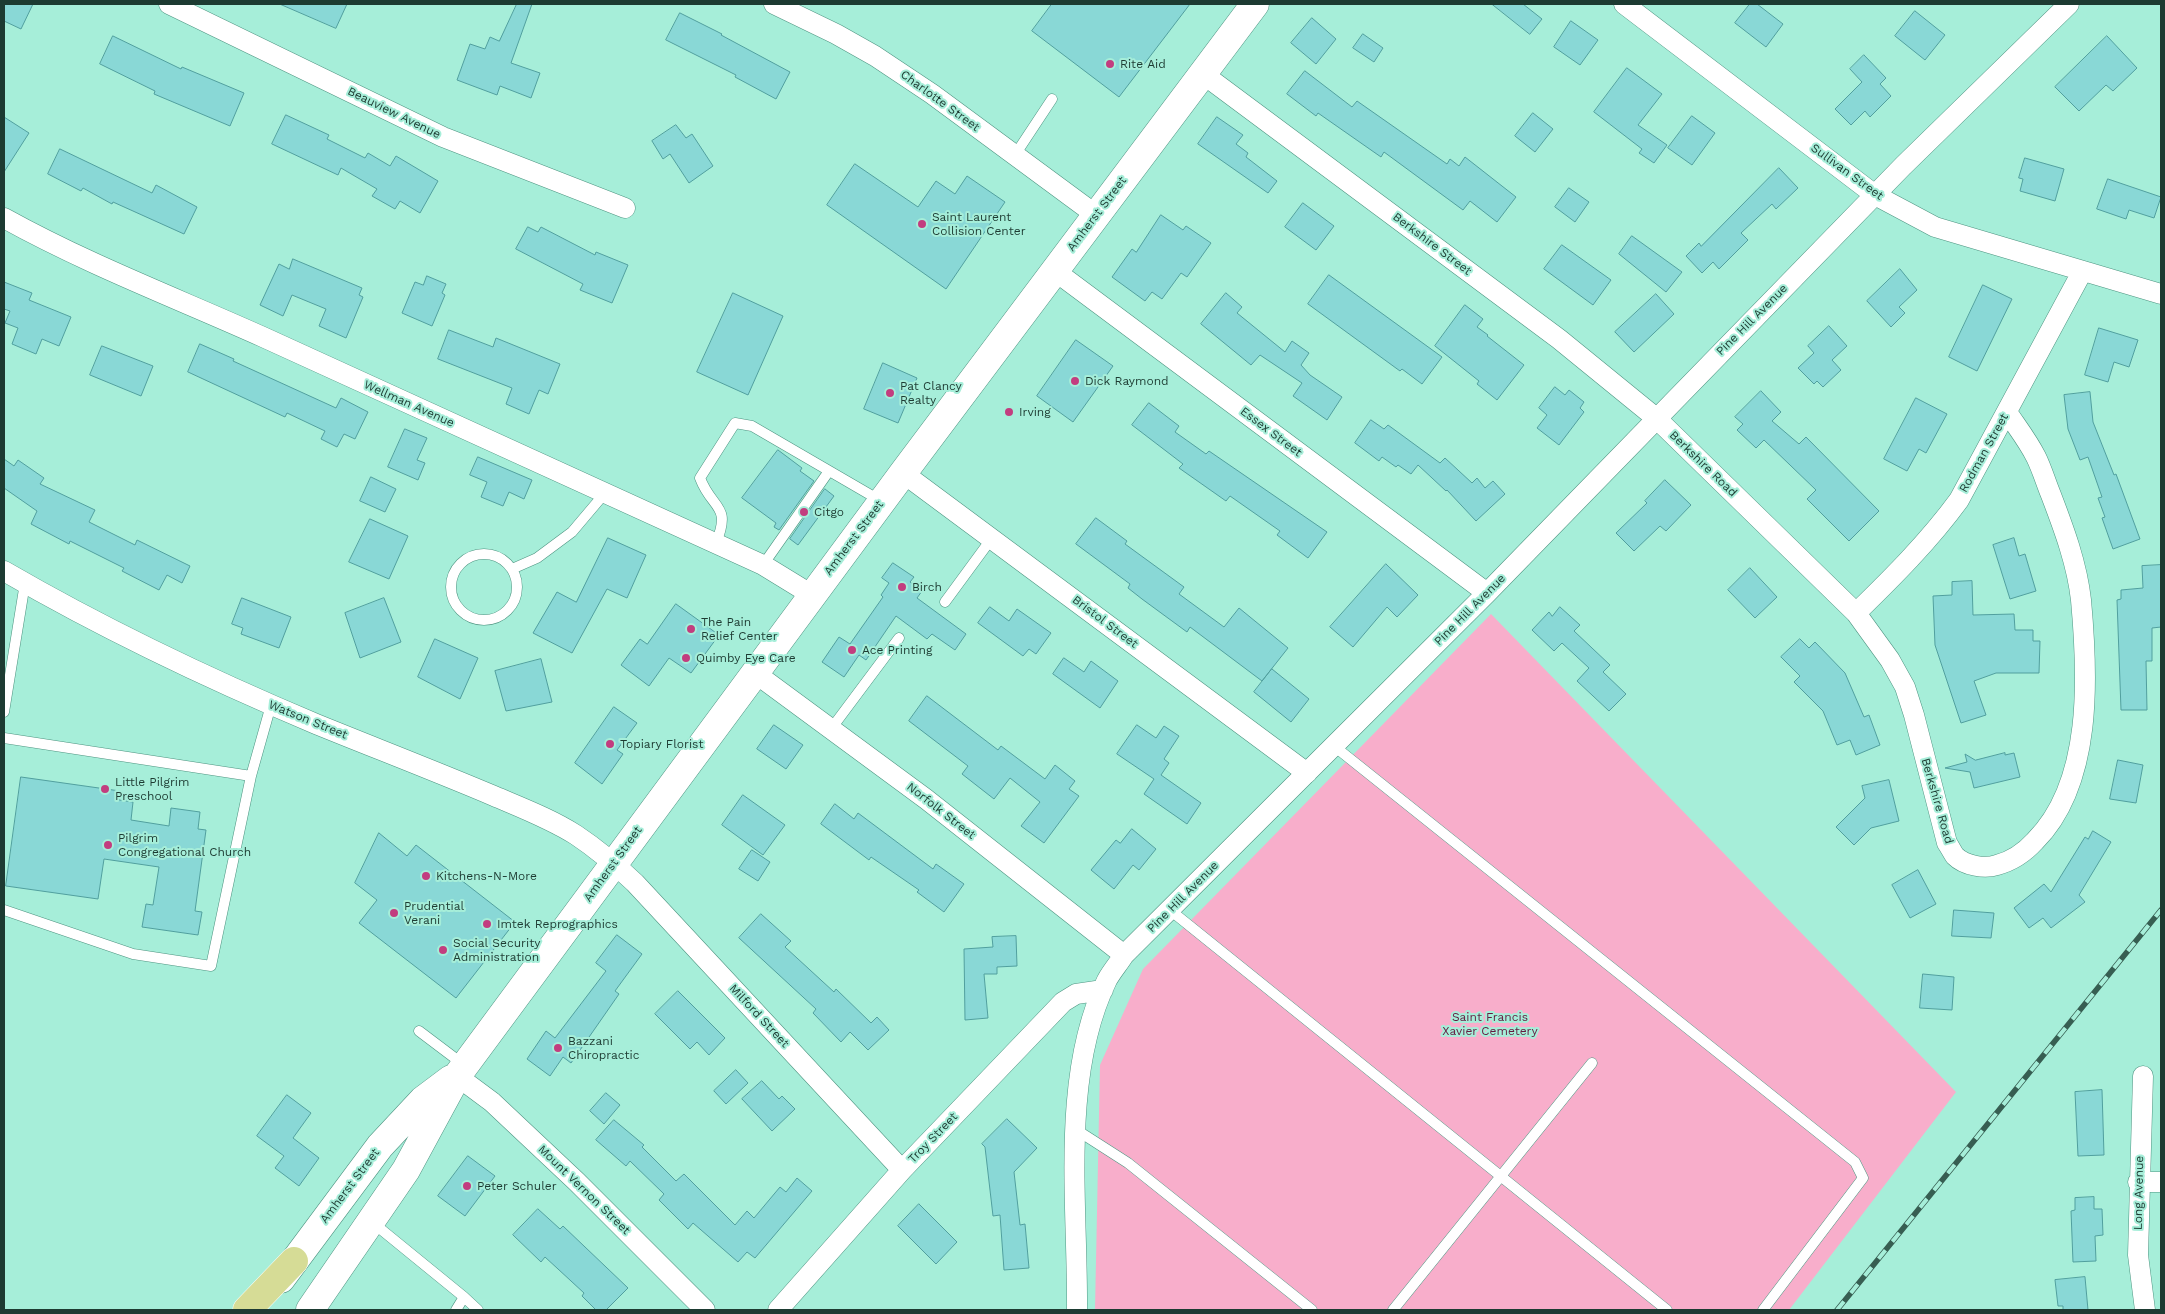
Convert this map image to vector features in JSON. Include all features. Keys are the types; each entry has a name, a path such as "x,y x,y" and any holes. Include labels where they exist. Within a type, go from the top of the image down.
{"main road":[{"name":"Amherst Street","path":"310,1310 419,1148 460,1070 812,595 1255,4"},
{"name":"Amherst Street","path":"258,1310 389,1135 423,1100 460,1070"},
{"path":"247,1310 294,1261"}],"street":[{"name":"Beauview Avenue","path":"169,4 443,137 625,208"},
{"name":"Charlotte Street","path":"774,4 876,56 1096,215"},
{"name":"Sullivan Street","path":"1624,4 1875,195 1935,227 2161,294"},
{"name":"Pine Hill Avenue","path":"1077,1310 1075,1129 1080,1072 1088,1031 1103,990 1108,978 1124,955 1487,593 1875,195 2069,4"},
{"name":"Berkshire Street","path":"1203,74 1559,339 1656,418"},
{"name":"Wellman Avenue","path":"4,218 45,241 192,305 716,543 763,565 812,595"},
{"name":"Essex Street","path":"1055,271 1487,593"},
{"name":"Rodman Street","path":"1856,613 1936,531 1959,500 2082,272"},
{"name":"Berkshire Road","path":"1656,418 1856,613 1890,660 1904,687 1914,715 1947,843 1956,857 1970,864 1988,868 2006,863 2026,850 2044,832 2059,809 2071,784 2078,758 2082,731 2084,636 2081,598 2068,540 2036,456 2007,412"},
{"name":"Bristol Street","path":"903,473 1307,773"},
{"name":"Watson Street","path":"4,570 143,646 271,705 439,772 532,812 576,835 614,863"},
{"name":"Norfolk Street","path":"754,673 926,799 1124,955"},
{"name":"Milford Street","path":"614,863 635,883 902,1170"},
{"name":"Troy Street","path":"778,1310 902,1170 1063,1002 1076,994 1103,990"},
{"name":"Mount Vernon Street","path":"460,1070 577,1182 705,1310"},
{"name":"Long Avenue","path":"2143,1076 2138,1182 2138,1255 2145,1310"},
{"path":"2138,1182 2161,1182"}],"lane":[{"path":"1015,155 1052,99"},
{"path":"716,543 722,527 723,516 704,488 700,478 735,423 752,426 882,502"},
{"path":"763,565 829,471"},
{"path":"512,569 537,558 572,532 605,493"},
{"path":"945,602 992,538"},
{"path":"485,553 496,555 512,569 517,579 518,590 515,602 508,611 500,617 489,621 472,618 458,610 450,589 456,568 464,560 474,555 485,553"},
{"path":"4,712 25,583"},
{"path":"831,729 899,638"},
{"path":"4,910 133,954 211,966 251,776 271,705"},
{"path":"4,738 251,776"},
{"path":"1334,746 1855,1162 1863,1178 1763,1310"},
{"path":"1170,910 1500,1178 1667,1310"},
{"path":"419,1031 460,1070"},
{"path":"1393,1310 1592,1063"},
{"path":"1075,1129 1128,1163 1312,1310"},
{"path":"371,1221 478,1310"},
{"path":"456,1310 464,1297"}],"green space":[{"name":"Saint Francis Xavier Cemetery","path":"1491,614 1956,1092 1789,1310 1095,1310 1100,1065 1143,969"}],"building":[{"path":"4,4 33,4 21,29 4,21"},
{"path":"280,4 347,4 336,28"},
{"path":"517,4 532,4 511,63 540,73 531,98 500,86 497,95 457,80 470,44 485,49 490,37 499,41"},
{"name":"Rite Aid","path":"1052,4 1190,4 1119,97 1032,31"},
{"path":"1492,4 1523,4 1542,19 1530,34"},
{"path":"1750,4 1757,4 1783,24 1766,47 1735,23"},
{"path":"1915,11 1945,35 1925,60 1895,36"},
{"path":"680,13 790,72 776,99 735,77 736,75 666,40"},
{"path":"1312,18 1336,39 1316,64 1291,43"},
{"path":"1571,21 1598,40 1580,65 1554,47"},
{"path":"1363,34 1383,48 1374,62 1353,48"},
{"path":"113,36 181,69 182,67 244,93 230,126 154,94 155,91 100,64"},
{"path":"2107,36 2137,68 2113,91 2106,85 2079,111 2055,87"},
{"path":"1864,55 1886,78 1880,84 1891,96 1870,117 1865,111 1851,125 1835,109 1862,82 1850,69"},
{"path":"1627,68 1662,94 1638,125 1667,145 1654,163 1639,153 1642,149 1594,112"},
{"path":"1305,71 1352,107 1357,101 1447,164 1450,159 1459,166 1465,157 1516,197 1497,222 1470,201 1463,210 1384,152 1381,157 1318,113 1316,116 1287,94"},
{"path":"1533,113 1553,129 1535,152 1515,136"},
{"path":"286,115 329,135 327,139 365,158 368,153 390,166 396,156 438,181 420,213 400,201 395,209 372,196 377,189 341,168 338,175 272,144"},
{"path":"1692,116 1715,133 1692,165 1668,148"},
{"path":"4,117 29,133 4,172"},
{"path":"1217,117 1243,135 1236,144 1248,153 1246,157 1277,181 1268,193 1198,144"},
{"path":"676,125 686,138 692,134 713,166 689,183 670,154 663,159 652,141"},
{"path":"60,149 152,193 156,185 197,207 184,234 113,202 112,204 83,188 81,191 48,174"},
{"path":"2025,158 2064,169 2055,201 2020,191 2023,179 2019,178"},
{"name":"Saint Laurent Collision Center","path":"855,164 918,207 936,181 955,194 967,176 1005,202 946,289 827,205"},
{"path":"1779,168 1798,188 1776,209 1772,204 1741,233 1748,240 1719,269 1713,262 1702,273 1686,256 1699,243 1701,246"},
{"path":"2108,179 2161,197 2154,218 2129,210 2126,219 2097,209"},
{"path":"1569,188 1589,202 1575,222 1555,207"},
{"path":"1303,203 1334,226 1316,250 1285,227"},
{"path":"1161,215 1183,230 1186,226 1211,243 1187,277 1181,273 1162,299 1152,292 1145,301 1112,277 1132,249 1136,252"},
{"path":"528,227 538,232 541,227 595,255 596,252 628,265 612,303 580,290 583,284 516,249"},
{"path":"1632,236 1682,272 1666,292 1619,254"},
{"path":"1562,245 1611,280 1593,305 1544,269"},
{"path":"293,259 362,288 359,295 363,297 346,338 319,326 326,309 292,295 283,316 260,305 279,264 289,269"},
{"path":"1900,269 1917,290 1899,307 1905,313 1891,327 1867,301"},
{"path":"1329,275 1442,357 1422,384 1402,369 1400,371 1308,304"},
{"path":"427,276 446,284 442,293 445,295 432,326 402,313 415,282 423,285"},
{"path":"4,282 32,293 29,300 71,317 59,346 42,339 36,354 12,344 18,328 5,323 10,311 4,309"},
{"path":"1983,285 2012,299 1977,371 1949,357"},
{"path":"733,293 783,316 748,395 697,372"},
{"path":"1226,293 1242,307 1237,313 1285,352 1292,341 1309,353 1301,365 1310,375 1342,397 1327,420 1293,396 1302,383 1260,355 1251,365 1201,324"},
{"path":"1656,294 1674,314 1634,352 1615,332"},
{"path":"1465,305 1483,319 1477,327 1524,365 1497,400 1477,384 1479,381 1435,346"},
{"path":"1829,326 1847,346 1832,360 1841,370 1823,387 1817,381 1814,384 1798,368 1814,353 1808,346"},
{"path":"2099,328 2138,340 2129,367 2114,362 2108,382 2085,375"},
{"path":"449,330 493,347 496,338 560,364 548,394 539,390 529,414 506,404 512,388 438,359"},
{"name":"Dick Raymond","path":"1076,340 1113,366 1073,422 1037,396"},
{"path":"200,344 336,408 341,398 368,412 355,439 344,434 337,447 321,439 325,431 287,413 285,417 188,372"},
{"path":"102,346 153,366 141,396 90,375"},
{"name":"Pat Clancy Realty","path":"883,363 917,378 898,423 864,409"},
{"path":"1555,387 1565,395 1569,390 1584,402 1580,408 1584,412 1559,445 1537,428 1547,415 1539,408"},
{"path":"1761,391 1781,412 1772,421 1799,444 1806,437 1879,511 1849,541 1807,499 1816,490 1764,440 1756,448 1737,430 1743,424 1735,417"},
{"path":"2090,392 2093,422 2114,475 2116,474 2140,539 2113,549 2102,518 2105,517 2098,498 2102,497 2088,457 2080,460 2068,429 2064,395"},
{"path":"1916,398 1947,414 1926,453 1919,449 1907,471 1884,459"},
{"path":"1149,403 1179,426 1175,432 1206,454 1209,451 1327,532 1308,558 1277,535 1280,531 1230,496 1226,501 1179,468 1183,464 1132,425"},
{"path":"1371,420 1384,429 1388,425 1440,463 1445,458 1472,483 1477,478 1485,488 1493,481 1505,494 1476,521 1447,490 1418,465 1411,474 1398,465 1396,467 1382,457 1379,461 1355,443"},
{"path":"405,429 427,438 417,460 425,463 418,480 388,467"},
{"path":"778,450 802,468 800,471 814,481 779,530 774,527 776,523 742,498"},
{"path":"478,457 532,480 524,499 509,492 503,506 481,497 487,482 470,475"},
{"path":"4,459 14,466 18,460 44,478 40,484 95,510 89,522 135,545 137,540 190,566 182,583 167,575 159,590 122,571 124,568 70,541 69,544 31,524 37,511 4,488"},
{"path":"371,477 396,489 385,512 360,501"},
{"path":"1665,480 1691,505 1666,531 1660,526 1634,551 1616,533 1647,503 1645,501"},
{"path":"825,489 834,496 798,545 790,539"},
{"path":"1096,518 1127,541 1125,544 1184,587 1179,594 1224,627 1239,608 1288,648 1262,681 1190,627 1187,632 1142,599 1128,588 1130,584 1076,544"},
{"path":"370,519 408,536 389,579 349,562"},
{"path":"608,538 646,555 627,598 607,589 572,653 533,633 557,592 576,602"},
{"path":"2014,538 2019,556 2025,554 2036,591 2010,599 1993,545"},
{"path":"893,563 914,577 910,582 922,591 917,598 966,634 955,650 932,634 927,639 896,616 866,660 859,655 844,677 822,662 839,637 850,644 883,597 881,595 889,583 882,578"},
{"path":"1386,564 1418,595 1397,617 1387,607 1353,647 1330,627"},
{"path":"2161,565 2161,627 2152,628 2152,661 2146,661 2147,710 2121,710 2117,600 2121,599 2121,590 2143,588 2142,566"},
{"path":"1750,568 1777,597 1755,618 1728,590"},
{"path":"1972,581 1973,615 2014,614 2015,630 2033,630 2033,641 2040,641 2039,673 1996,673 1974,681 1986,715 1961,723 1935,645 1933,596 1952,595 1952,582"},
{"path":"242,598 291,617 279,648 241,634 243,628 232,624"},
{"path":"384,598 401,642 360,658 345,613"},
{"name":"Quimby Eye Care","path":"676,604 719,635 691,673 669,658 649,686 621,665 640,639 647,644"},
{"path":"990,607 1009,621 1017,609 1051,633 1036,654 1029,649 1023,656 978,623"},
{"path":"1560,607 1580,625 1574,631 1610,665 1603,672 1626,694 1609,711 1577,681 1589,668 1562,643 1554,651 1532,630 1549,612 1552,616"},
{"path":"435,639 478,658 460,699 418,677"},
{"path":"1800,639 1809,648 1815,642 1845,673 1864,717 1869,715 1880,745 1856,755 1850,740 1837,745 1823,711 1794,682 1800,676 1781,657"},
{"path":"1064,658 1084,672 1091,661 1118,681 1100,708 1053,674"},
{"path":"541,659 552,702 506,711 495,671"},
{"path":"1272,669 1309,699 1291,722 1254,692"},
{"path":"927,696 998,750 1001,746 1045,779 1055,765 1075,781 1069,789 1079,796 1044,843 1021,826 1040,802 1010,778 994,799 962,774 968,766 909,721"},
{"name":"Topiary Florist","path":"614,707 637,723 617,750 623,754 602,784 575,763"},
{"path":"774,725 803,745 786,769 757,749"},
{"path":"1137,725 1156,738 1164,726 1179,736 1164,759 1169,763 1161,775 1201,803 1187,824 1144,794 1154,779 1117,754"},
{"path":"2005,753 2005,755 2014,753 2020,777 1974,788 1970,772 1945,768 1967,762 1965,754 1975,760"},
{"path":"2118,760 2143,765 2136,803 2110,799"},
{"name":"Pilgrim Congregational Church","path":"21,777 120,791 119,800 133,802 131,820 169,826 171,808 200,812 198,829 206,830 195,911 202,912 198,935 142,927 146,904 153,905 159,867 104,859 98,899 6,886"},
{"path":"1889,780 1899,821 1871,828 1854,845 1836,827 1865,798 1862,786"},
{"path":"743,795 785,825 763,855 722,825"},
{"path":"835,804 854,819 858,813 933,869 936,864 964,884 944,912 917,892 919,890 871,857 869,860 821,824"},
{"path":"1132,829 1156,849 1139,870 1133,865 1114,889 1091,870 1116,840 1120,843"},
{"path":"2093,831 2111,842 2079,895 2085,902 2051,928 2043,918 2029,928 2014,908 2044,884 2051,892 2085,837 2088,839"},
{"path":"379,833 407,856 416,845 515,922 456,998 359,923 377,900 355,883"},
{"path":"752,850 770,862 758,881 739,869"},
{"path":"1918,870 1936,904 1910,918 1892,885"},
{"path":"1954,910 1994,913 1991,938 1952,936"},
{"path":"761,914 791,941 785,947 834,992 836,989 871,1023 877,1017 889,1030 868,1050 850,1032 841,1042 813,1013 816,1009 739,938"},
{"path":"617,935 642,954 615,991 619,994 571,1063 563,1057 550,1076 527,1059 546,1031 555,1038 606,971 596,963"},
{"path":"1016,936 1017,966 997,967 997,974 984,974 988,1018 965,1020 964,949 993,947 992,937"},
{"path":"1923,974 1954,977 1952,1010 1920,1008"},
{"path":"678,991 725,1038 709,1055 697,1042 690,1049 655,1014"},
{"path":"736,1070 748,1083 726,1104 714,1091"},
{"path":"762,1081 779,1099 782,1096 795,1109 772,1131 742,1099"},
{"path":"2102,1090 2104,1155 2078,1156 2075,1092"},
{"path":"606,1093 620,1105 604,1124 590,1111"},
{"path":"287,1095 311,1113 293,1138 319,1158 299,1186 275,1168 284,1156 257,1136"},
{"path":"1007,1119 1037,1148 1014,1172 1020,1225 1025,1224 1029,1268 1004,1270 1000,1215 993,1216 985,1147 982,1144"},
{"path":"614,1120 644,1145 642,1147 676,1181 684,1174 735,1225 747,1211 754,1218 780,1187 786,1192 797,1178 812,1191 755,1258 747,1252 738,1262 693,1223 688,1229 659,1200 664,1194 630,1161 626,1166 596,1140"},
{"name":"Peter Schuler","path":"468,1156 495,1176 465,1216 438,1196"},
{"path":"2094,1197 2094,1209 2102,1209 2103,1235 2095,1236 2096,1261 2073,1262 2071,1211 2075,1210 2075,1198"},
{"path":"919,1204 957,1242 936,1264 898,1226"},
{"path":"538,1209 560,1229 563,1226 628,1288 606,1310 596,1310 582,1296 584,1293 545,1257 541,1262 513,1235"},
{"path":"2085,1277 2088,1310 2063,1310 2063,1306 2058,1306 2055,1280"}],"railway":[{"path":"1837,1310 2161,910"}],"place":[{"name":"Rite Aid","path":"1110,64"},
{"name":"Saint Laurent Collision Center","path":"922,224"},
{"name":"Dick Raymond","path":"1075,381"},
{"name":"Pat Clancy Realty","path":"890,393"},
{"name":"Irving","path":"1009,412"},
{"name":"Citgo","path":"804,512"},
{"name":"Birch","path":"902,587"},
{"name":"The Pain Relief Center","path":"691,629"},
{"name":"Ace Printing","path":"852,650"},
{"name":"Quimby Eye Care","path":"686,658"},
{"name":"Topiary Florist","path":"610,744"},
{"name":"Little Pilgrim Preschool","path":"105,789"},
{"name":"Pilgrim Congregational Church","path":"108,845"},
{"name":"Kitchens-N-More","path":"426,876"},
{"name":"Prudential Verani","path":"394,913"},
{"name":"Imtek Reprographics","path":"487,924"},
{"name":"Social Security Administration","path":"443,950"},
{"name":"Bazzani Chiropractic","path":"558,1048"},
{"name":"Peter Schuler","path":"467,1186"}]}
